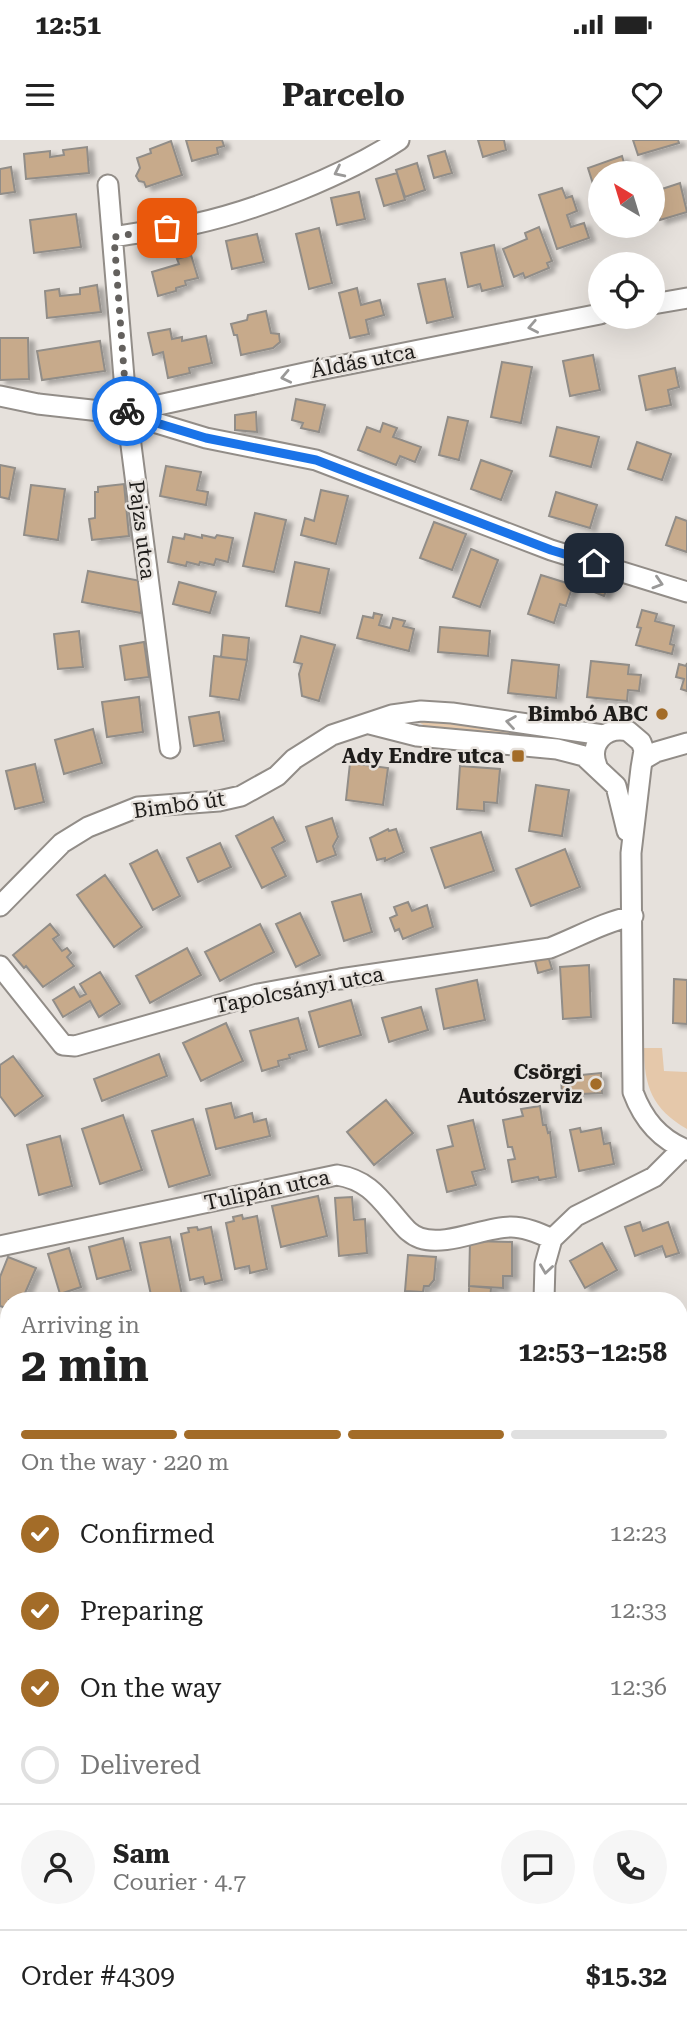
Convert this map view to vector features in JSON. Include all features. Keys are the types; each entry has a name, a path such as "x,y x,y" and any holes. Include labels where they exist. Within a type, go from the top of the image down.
{"street":[{"path":"114,237 194,224 241,211 330,177 399,140"},
{"name":"Pajzs utca","path":"108,186 127,414 170,748"},
{"path":"665,302 687,298"},
{"name":"Áldás utca","path":"127,414 283,377 588,316"},
{"path":"0,396 38,404 127,414 206,438 316,460 551,550 687,592"},
{"name":"Bimbó út","path":"0,906 62,843 88,828 138,807 219,801 241,796 277,776 294,759 331,735 392,715 421,711 452,713 603,735 619,729 628,731 642,756"},
{"path":"370,724 417,736 558,750 584,756 616,786 631,853"},
{"path":"603,735 595,749 602,771 620,779 628,777 642,756 687,742"},
{"path":"544,1292 545,1264 552,1238 576,1216 654,1177 685,1150 669,1142 653,1127 638,1105 633,1091 631,853 642,756"},
{"name":"Tapolcsányi utca","path":"0,966 63,1045 75,1046 258,994 550,948 582,936 608,921 633,916"},
{"name":"Tulipán utca","path":"0,1246 337,1175 352,1177 368,1185 410,1233 421,1238 435,1241 509,1227 523,1228 552,1238"}],"shaded area":[{"path":"426,719 546,734 547,739 543,741 425,726 417,721"},
{"path":"644,1048 662,1048 664,1071 687,1072 687,1129 666,1113 652,1095 646,1074"}],"building":[{"path":"186,140 222,140 224,146 217,148 218,154 192,161"},
{"path":"478,140 504,140 506,150 483,157"},
{"path":"633,140 678,140 679,143 638,155"},
{"path":"171,141 182,175 146,187 136,176 140,168 137,158 151,153 150,149"},
{"path":"87,147 89,173 26,179 24,154 50,151 50,157 64,155 63,150"},
{"path":"445,151 452,173 434,178 428,156"},
{"path":"622,156 623,161 608,161"},
{"path":"417,163 425,190 405,197 396,170"},
{"path":"11,167 15,192 0,194 0,169"},
{"path":"397,173 405,200 384,206 376,179"},
{"path":"680,183 687,212 665,219 665,188"},
{"path":"562,188 566,198 572,196 577,211 567,215 571,227 584,223 589,238 557,249 539,195"},
{"path":"359,192 365,219 337,225 331,198"},
{"path":"76,214 81,247 34,253 30,220"},
{"path":"539,227 552,261 547,263 549,268 525,278 523,273 514,277 503,249 527,239 525,233"},
{"path":"319,228 332,283 309,289 296,234"},
{"path":"257,234 264,262 232,269 226,241"},
{"path":"494,245 503,286 482,291 480,284 468,287 461,253"},
{"path":"191,255 198,278 185,281 186,285 176,288 176,291 158,296 152,272 179,264 177,259"},
{"path":"445,279 453,317 427,323 418,284"},
{"path":"97,285 101,312 47,318 45,291 59,289 60,296 80,294 80,288"},
{"path":"357,288 361,305 380,300 384,315 366,320 369,334 350,338 339,293"},
{"path":"266,311 271,333 279,334 280,342 273,348 241,355 237,335 234,335 231,324 247,320 248,315"},
{"path":"170,329 172,339 182,337 182,341 206,336 212,363 189,368 190,373 168,378 163,352 153,355 148,333"},
{"path":"0,338 28,338 29,379 0,380"},
{"path":"100,341 105,371 42,380 37,351"},
{"path":"593,355 600,390 570,396 563,361"},
{"path":"502,362 532,367 521,423 491,417"},
{"path":"675,368 679,387 668,390 671,405 646,410 639,376"},
{"path":"296,399 325,405 319,432 301,428 303,423 292,420"},
{"path":"256,412 257,432 235,430 235,415"},
{"path":"448,417 468,421 459,460 439,455"},
{"path":"383,423 397,428 393,437 421,447 415,462 400,456 396,465 358,450 367,427 380,432"},
{"path":"557,427 599,437 591,467 550,456"},
{"path":"637,442 671,454 662,480 628,469"},
{"path":"481,460 512,471 501,500 471,489"},
{"path":"0,465 15,468 9,499 0,497"},
{"path":"166,466 201,472 197,490 208,492 206,505 160,496"},
{"path":"124,484 129,536 92,540 89,519 95,518 95,492 98,492 98,487"},
{"path":"31,485 65,489 58,540 24,535"},
{"path":"321,490 348,496 336,544 301,535 305,518 314,521"},
{"path":"556,492 597,505 590,528 549,516"},
{"path":"255,513 286,520 274,572 243,566"},
{"path":"676,517 687,521 687,552 666,545"},
{"path":"434,522 466,534 452,570 420,558"},
{"path":"185,534 202,538 202,535 215,538 217,535 233,538 228,562 216,559 214,565 187,562 186,566 168,562 173,537 184,539"},
{"path":"471,549 498,560 480,607 453,597"},
{"path":"295,562 329,569 320,613 286,606"},
{"path":"88,571 146,582 141,613 82,602"},
{"path":"541,575 573,585 566,606 560,604 554,623 528,614"},
{"path":"598,580 609,584 604,596 594,592"},
{"path":"179,582 216,592 210,613 173,604"},
{"path":"642,610 657,614 655,621 674,626 670,644 674,645 672,654 636,645"},
{"path":"374,613 382,615 379,625 390,628 393,618 405,621 403,626 414,629 409,651 357,638 363,616 373,618"},
{"path":"440,627 490,631 488,656 438,652"},
{"path":"79,631 83,667 58,669 54,634"},
{"path":"223,635 249,638 247,660 221,657"},
{"path":"301,636 335,645 319,701 302,696 299,674 302,664 294,662"},
{"path":"144,642 149,677 125,680 120,646"},
{"path":"214,656 247,660 239,700 210,696"},
{"path":"512,660 559,665 556,698 508,693"},
{"path":"591,661 629,665 628,674 641,675 639,691 628,690 627,701 587,697"},
{"path":"687,663 687,691 681,689 684,679 676,677 679,664 686,666"},
{"path":"139,697 143,732 107,737 102,702"},
{"path":"219,712 224,741 194,746 189,717"},
{"path":"93,729 102,763 64,774 55,740"},
{"path":"350,763 388,768 383,805 346,800"},
{"path":"35,764 44,802 15,809 6,771"},
{"path":"460,766 500,769 497,803 484,802 484,811 457,809"},
{"path":"536,785 569,790 562,836 529,831"},
{"path":"273,817 285,841 272,848 286,876 262,888 236,836"},
{"path":"332,818 338,837 333,846 336,855 317,862 306,827"},
{"path":"388,829 396,829 404,852 385,861 385,858 377,860 370,838"},
{"path":"481,832 494,871 445,888 431,848"},
{"path":"220,843 231,867 198,882 187,858"},
{"path":"565,849 580,887 531,906 516,869"},
{"path":"157,850 180,896 153,910 130,864"},
{"path":"105,875 142,927 114,947 77,895"},
{"path":"361,894 372,932 344,941 332,902"},
{"path":"408,902 412,911 427,905 433,927 403,939 399,929 395,931 390,918 397,915 394,907"},
{"path":"300,913 320,955 296,967 276,924"},
{"path":"50,924 59,935 53,939 62,951 67,948 71,953 67,957 74,966 43,987 13,955"},
{"path":"260,924 274,952 220,981 205,952"},
{"path":"187,948 201,975 150,1003 136,976"},
{"path":"548,956 552,969 538,973 535,961"},
{"path":"589,965 591,1017 563,1019 560,967"},
{"path":"100,972 120,1004 99,1017 90,1001 63,1017 53,1000 74,987 80,997 86,994 80,984"},
{"path":"674,979 687,980 687,1024 673,1023"},
{"path":"477,980 485,1020 444,1029 436,989"},
{"path":"351,1000 361,1035 319,1047 309,1012"},
{"path":"421,1007 428,1030 389,1042 382,1018"},
{"path":"298,1018 307,1050 289,1055 290,1058 278,1061 279,1066 262,1071 250,1031"},
{"path":"226,1023 243,1061 201,1081 183,1043"},
{"path":"159,1054 167,1076 102,1101 94,1079"},
{"path":"13,1056 43,1096 15,1116 0,1096 0,1065"},
{"path":"601,1073 602,1093 562,1095 561,1077"},
{"path":"386,1100 413,1133 374,1165 347,1132"},
{"path":"231,1103 235,1118 252,1113 254,1122 266,1119 270,1136 216,1149 206,1109"},
{"path":"540,1106 543,1125 546,1125 548,1133 550,1132 556,1177 512,1182 508,1160 515,1159 512,1147 508,1147 503,1120 523,1116 521,1109"},
{"path":"123,1115 142,1170 100,1184 82,1129"},
{"path":"193,1119 210,1175 169,1187 152,1131"},
{"path":"473,1120 485,1169 472,1172 476,1185 447,1192 437,1150 453,1146 448,1126"},
{"path":"580,1128 581,1132 601,1128 604,1144 610,1143 614,1164 579,1171 570,1130"},
{"path":"60,1136 72,1186 39,1195 27,1145"},
{"path":"318,1196 327,1236 281,1247 272,1206"},
{"path":"352,1197 354,1220 365,1219 367,1253 339,1256 335,1198"},
{"path":"242,1215 243,1219 257,1216 267,1269 250,1273 249,1266 235,1269 226,1223 234,1221 233,1217"},
{"path":"640,1222 643,1231 668,1222 679,1253 666,1257 662,1246 635,1256 625,1227"},
{"path":"197,1227 198,1230 211,1227 222,1280 205,1284 203,1277 190,1280 181,1234 189,1232 188,1228"},
{"path":"170,1237 181,1292 150,1292 140,1243"},
{"path":"123,1238 131,1270 97,1279 89,1247"},
{"path":"470,1241 512,1242 512,1276 503,1276 503,1288 469,1286"},
{"path":"602,1243 617,1270 585,1288 570,1261"},
{"path":"69,1248 81,1287 59,1292 48,1254"},
{"path":"408,1255 436,1257 434,1280 429,1286 424,1286 423,1292 405,1291"},
{"path":"8,1257 36,1268 26,1292 0,1292 0,1277"},
{"path":"469,1286 491,1288 491,1292 469,1292"}],"way so far":[{"path":"127,411 114,237 167,228"}],"place":[{"name":"Bimbó ABC","path":"662,714"},
{"name":"Ady Endre utca","path":"518,756"},
{"name":"Csörgi Autószerviz","path":"596,1084"}],"route":[{"path":"127,411 127,414 145,421 206,438 316,460 551,550 594,563"}]}
